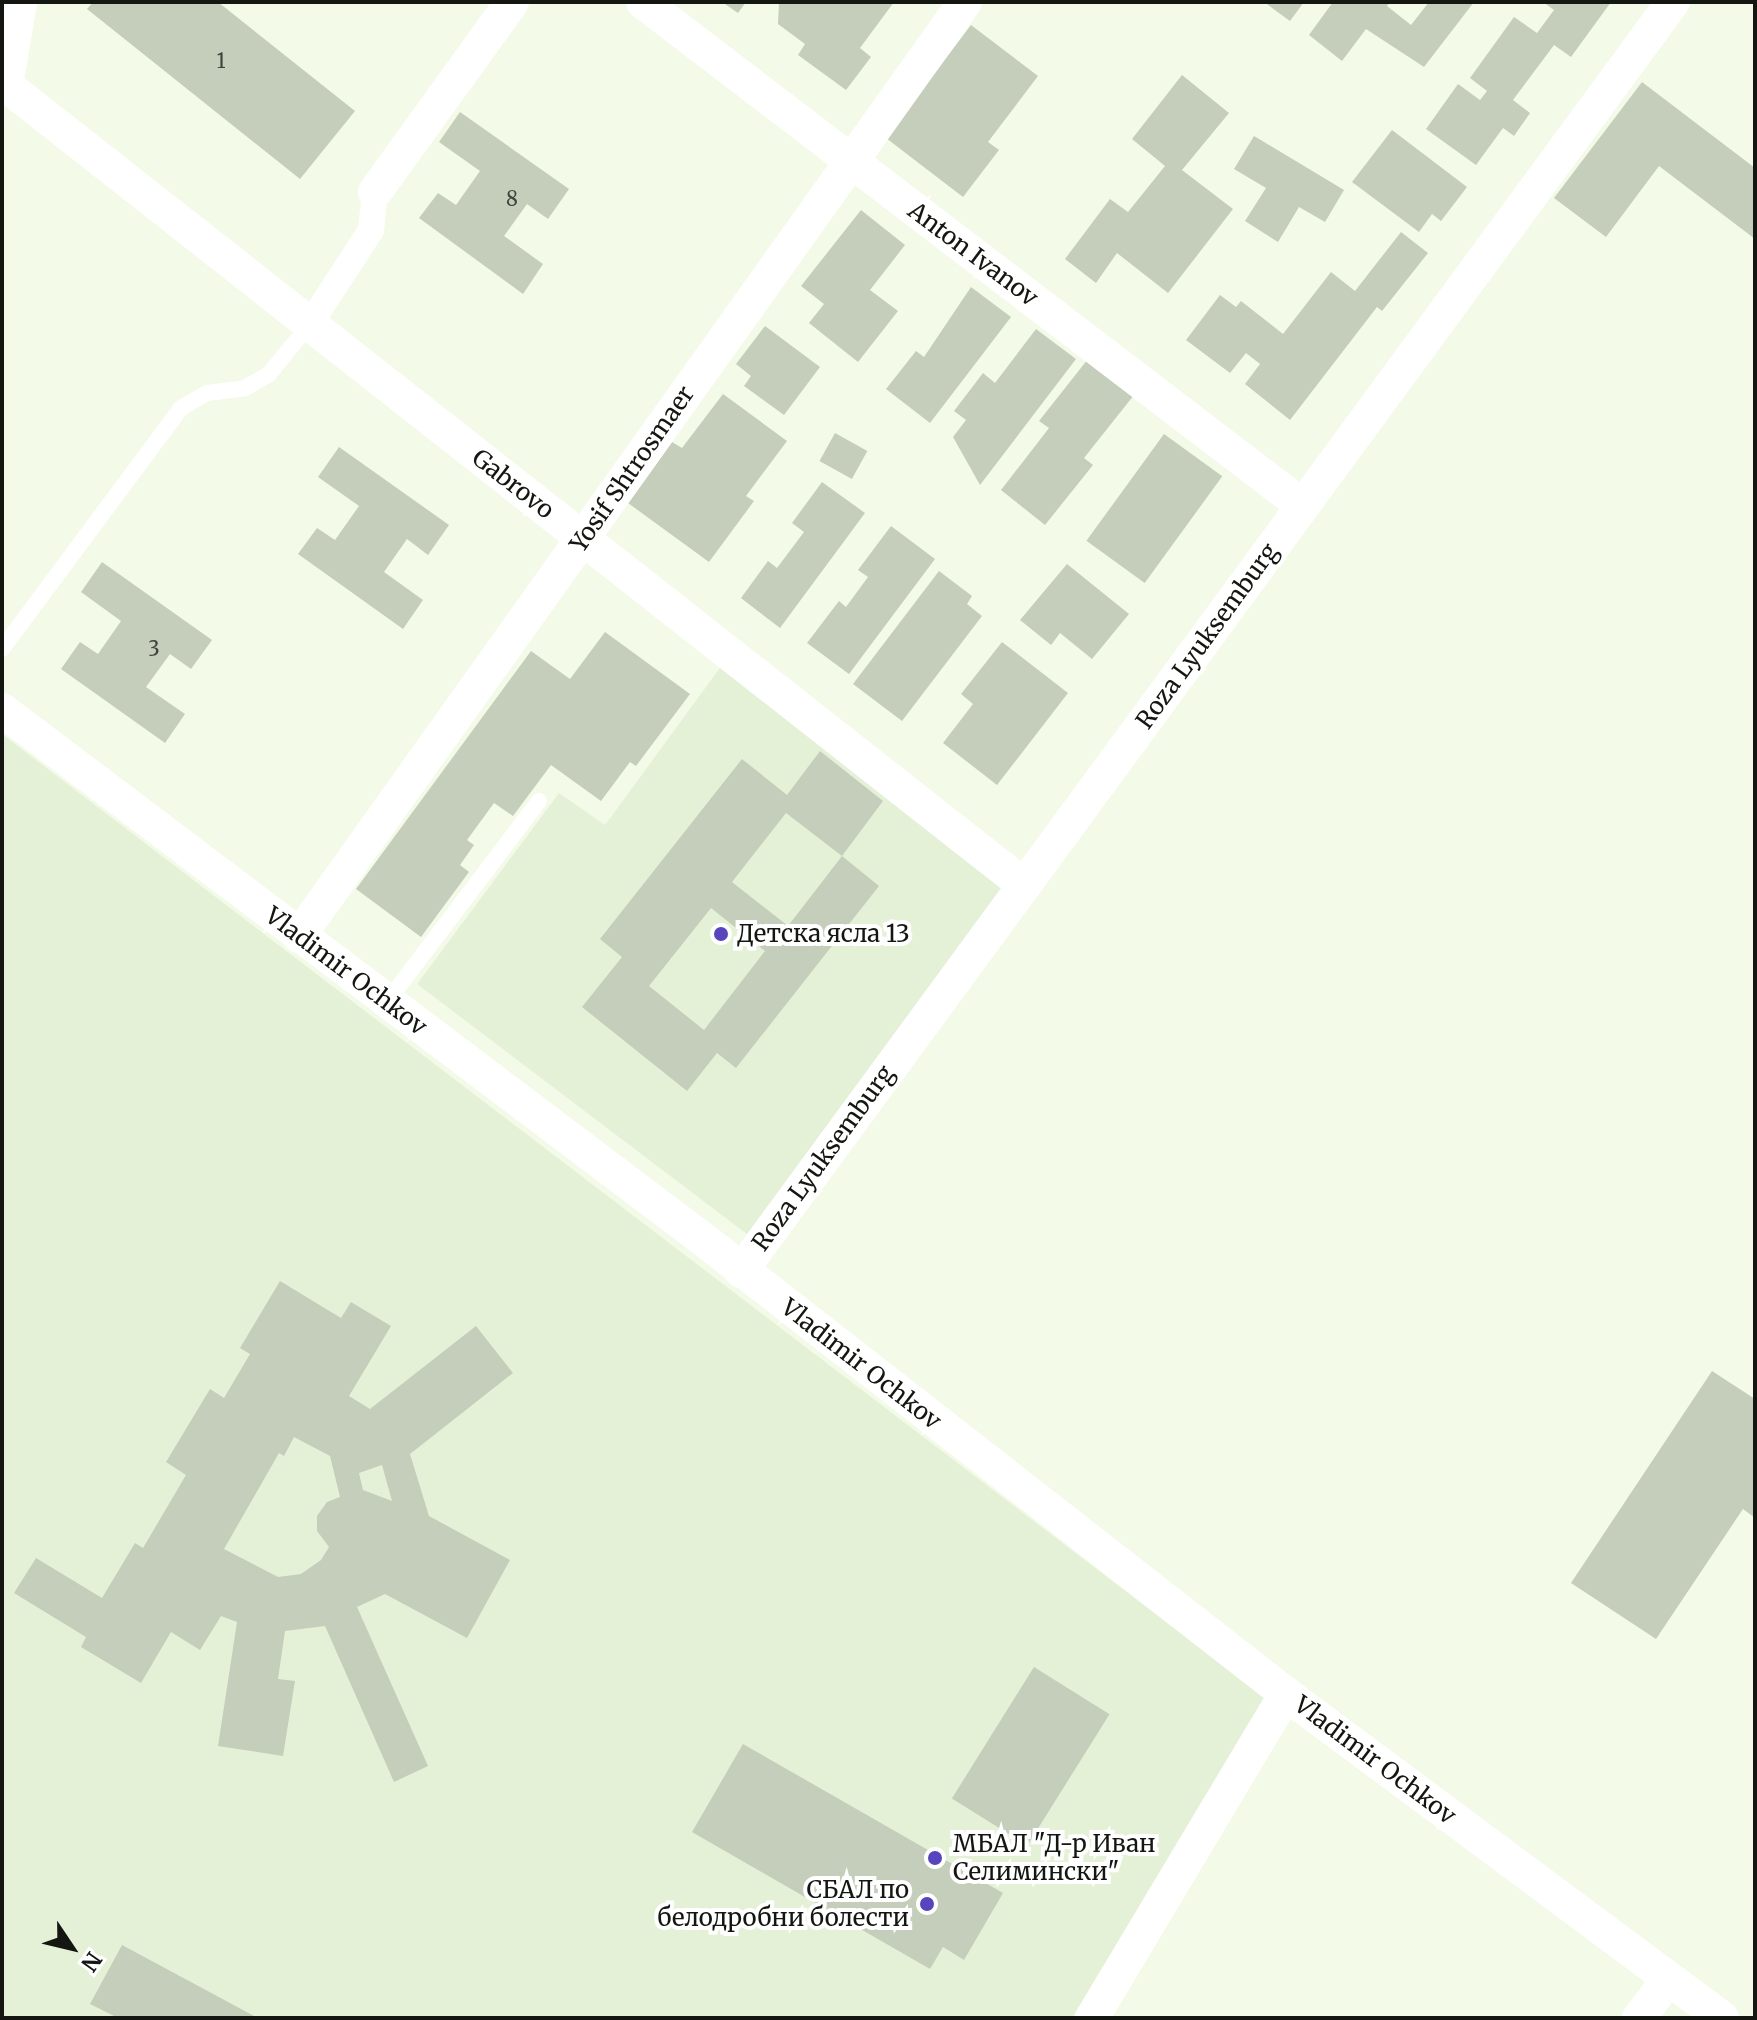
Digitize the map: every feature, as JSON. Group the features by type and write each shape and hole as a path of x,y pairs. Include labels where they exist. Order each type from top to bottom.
{"main road":[{"path":"2,81 15,2"}],"street":[{"path":"310,324 371,230 375,192 512,2"},
{"name":"Anton Ivanov","path":"643,2 1303,506"},
{"name":"Yosif Shtrosmaer","path":"299,936 965,2"},
{"name":"Roza Lyuksemburg","path":"741,1271 1303,506 1661,6"},
{"name":"Gabrovo","path":"2,81 1024,885"},
{"name":"Vladimir Ochkov","path":"2,710 741,1271 1286,1694 1722,2018"},
{"path":"1092,2018 1286,1694"},
{"path":"1639,2018 1668,1980"}],"lane":[{"path":"2,649 181,408 207,393 245,388 269,374 310,324"},
{"path":"387,1002 539,801"}],"shaded area":[{"name":"Детска ясла 13","path":"730,654 1024,885 760,1244 417,984 559,793 605,825"},
{"path":"2,734 1267,1699 1072,2018 2,2018"}],"building":[{"path":"93,2 218,2 355,111 300,179 87,9"},
{"path":"722,2 746,2 738,13"},
{"path":"779,2 894,2 860,48 871,57 846,90 798,55 805,44 778,24"},
{"path":"1264,2 1304,2 1290,21"},
{"path":"1333,2 1390,2 1387,6 1411,25 1429,2 1474,2 1424,67 1366,29 1342,61 1309,35"},
{"path":"1543,2 1611,2 1571,57 1554,45 1513,100 1530,113 1514,136 1503,128 1476,165 1426,129 1458,84 1480,100 1487,91 1470,78 1514,17 1537,33 1554,10"},
{"path":"971,25 1038,76 988,142 999,150 963,197 886,138"},
{"path":"1182,75 1229,113 1182,170 1233,209 1168,293 1117,253 1096,283 1065,259 1110,199 1128,212 1165,166 1132,139"},
{"path":"1642,82 1755,168 1755,239 1659,166 1606,237 1554,198"},
{"path":"460,112 569,189 548,219 527,204 504,236 543,264 523,294 419,218 438,193 456,205 480,171 439,142"},
{"path":"1392,130 1467,187 1441,221 1432,214 1419,232 1352,182"},
{"path":"1254,136 1344,190 1325,222 1299,207 1278,242 1245,221 1266,188 1234,169"},
{"path":"861,210 905,245 870,290 898,311 858,362 809,323 824,304 801,286"},
{"path":"1401,232 1428,253 1382,311 1377,307 1290,420 1245,384 1260,364 1246,353 1230,373 1186,340 1220,295 1236,307 1241,301 1283,334 1331,272 1355,291"},
{"path":"971,287 1011,317 930,423 886,389 916,351 924,357"},
{"path":"765,326 820,367 784,415 744,386 751,376 736,364"},
{"path":"1036,329 1076,359 980,485 953,437 966,420 954,411 983,373 995,383"},
{"path":"1088,359 1134,395 1084,458 1093,465 1045,525 1001,490 1049,428 1039,421"},
{"path":"723,394 787,441 746,496 754,501 709,562 628,503 672,442 682,448"},
{"path":"835,433 867,451 852,479 819,461"},
{"path":"1164,434 1222,476 1145,583 1086,541"},
{"path":"339,447 449,525 428,555 407,539 384,572 423,600 403,629 298,554 317,528 335,540 359,506 318,477"},
{"path":"822,482 865,513 780,628 741,598 768,561 777,568 804,532 792,523"},
{"path":"891,526 935,559 849,674 807,643 839,601 846,607 868,577 858,570"},
{"path":"102,562 212,640 191,669 170,654 146,687 185,714 165,743 61,669 80,642 98,654 121,621 81,592"},
{"path":"1067,564 1129,614 1092,659 1060,633 1051,645 1020,620"},
{"path":"939,571 972,596 967,604 982,616 902,721 853,684"},
{"path":"605,632 690,694 636,766 630,762 601,801 551,765 513,816 494,803 467,840 474,845 460,865 469,872 421,937 356,889 531,651 570,679"},
{"path":"1002,642 1068,693 997,785 943,743 973,704 961,694"},
{"path":"820,751 883,801 842,856 879,886 736,1068 717,1053 687,1091 582,1007 622,957 600,939 742,759 787,795","holes":["786,813 842,856 788,926 732,882","711,908 765,951 704,1030 649,986"]},
{"path":"280,1281 341,1318 351,1302 391,1326 349,1396 370,1409 476,1326 513,1373 410,1454 429,1516 510,1560 467,1638 385,1594 357,1607 428,1766 394,1782 325,1626 285,1631 278,1679 295,1681 283,1756 218,1746 237,1622 221,1616 200,1650 171,1632 141,1683 81,1647 86,1637 14,1593 36,1558 102,1598 135,1543 143,1548 186,1475 166,1462 210,1389 224,1398 250,1354 240,1348","holes":["294,1437 330,1456 340,1497 327,1502 317,1516 317,1531 329,1547 321,1560 301,1574 278,1577 224,1549 279,1453 284,1456","382,1465 392,1501 363,1490 359,1473"]},
{"path":"1712,1371 1755,1399 1755,1518 1743,1509 1656,1639 1571,1583"},
{"path":"1034,1667 1109,1714 1027,1846 952,1798"},
{"path":"743,1744 1003,1893 964,1960 943,1947 930,1969 692,1832"},
{"path":"122,1945 258,2018 118,2018 90,2004"}],"place":[{"name":"Детска ясла 13","path":"721,934"},
{"name":"МБАЛ \"Д-р Иван Селимински\"","path":"935,1858"},
{"name":"СБАЛ по белодробни болести","path":"927,1904"}]}
